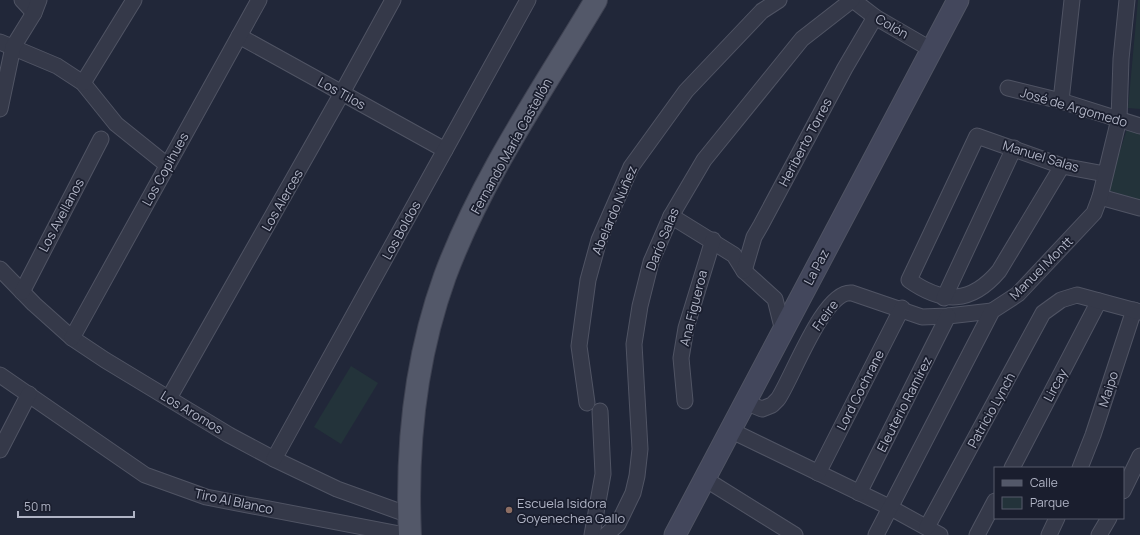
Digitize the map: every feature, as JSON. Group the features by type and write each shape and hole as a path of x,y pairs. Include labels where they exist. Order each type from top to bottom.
{"main road":[{"name":"Fernando María Castellón","path":"408,528 409,451 417,387 430,326 446,275 473,212 494,170 596,0"}],"street":[{"path":"0,108 6,45 37,7 22,0"},
{"path":"82,83 134,0"},
{"name":"Los Copihues","path":"72,338 259,0"},
{"name":"Los Alerces","path":"169,398 393,0"},
{"name":"Los Boldos","path":"274,459 528,0"},
{"name":"Abelardo Núñez","path":"592,535 603,474 594,407 579,346 588,280 599,240 631,166 686,91 762,11 780,0"},
{"name":"Colón","path":"853,0 875,17 932,50"},
{"name":"Darío Salas","path":"606,535 618,524 633,493 637,476 640,449 634,344 640,306 651,262 671,216 704,160 802,39 853,0"},
{"name":"La Paz","path":"675,535 958,0"},
{"path":"1061,102 1072,0"},
{"name":"Manuel Montt","path":"876,535 992,311 1018,294 1094,213 1100,197 1119,119 1121,59 1127,0"},
{"name":"Heriberto Torres","path":"744,271 754,237 845,68 875,17"},
{"name":"Los Tilos","path":"239,36 445,150"},
{"path":"6,45 57,66 82,83 116,124 167,165"},
{"name":"José de Argomedo","path":"1008,88 1061,102 1140,126"},
{"name":"Manuel Salas","path":"944,298 918,286 909,280 977,136 1062,166 1105,174"},
{"name":"Los Avellanos","path":"22,292 101,139"},
{"path":"944,298 1014,148"},
{"name":"Manuel Montt","path":"944,298 970,294 991,281 1000,271 1062,166"},
{"path":"1100,197 1140,208"},
{"path":"671,216 713,240 734,255 744,271 775,299 783,331"},
{"name":"Ana Figueroa","path":"685,401 681,358 686,328 713,240"},
{"name":"Los Aromos","path":"0,270 72,338 105,360 229,435 336,489 408,528"},
{"name":"Freire","path":"745,402 762,409 772,406 778,399 811,335 839,296 844,293 852,293 902,308 922,316 948,316 992,311"},
{"name":"Patricio Lynch","path":"927,527 1043,313 1061,300 1077,295 1099,301"},
{"path":"1099,301 1137,311"},
{"name":"Lircay","path":"1013,467 1099,301"},
{"name":"Lord Cochrane","path":"818,473 902,308"},
{"name":"Maipo","path":"1080,467 1137,311"},
{"name":"Eleuterio Ramírez","path":"859,493 948,316"},
{"name":"Tiro Al Blanco","path":"0,375 145,475 206,497 408,528"},
{"path":"0,450 29,394"},
{"path":"730,430 891,508 940,535"},
{"path":"1124,489 1140,456"},
{"path":"705,479 795,535"},
{"path":"977,535 994,502"},
{"path":"1049,535 1057,519"},
{"path":"1100,535 1108,519"}],"green space":[{"path":"1138,0 1140,0 1140,109 1128,108"},
{"path":"1128,126 1140,130 1140,200 1107,190"},
{"path":"351,366 378,383 341,444 314,427"}],"place":[{"name":"Escuela Isidora Goyenechea Gallo","path":"509,510"}]}
